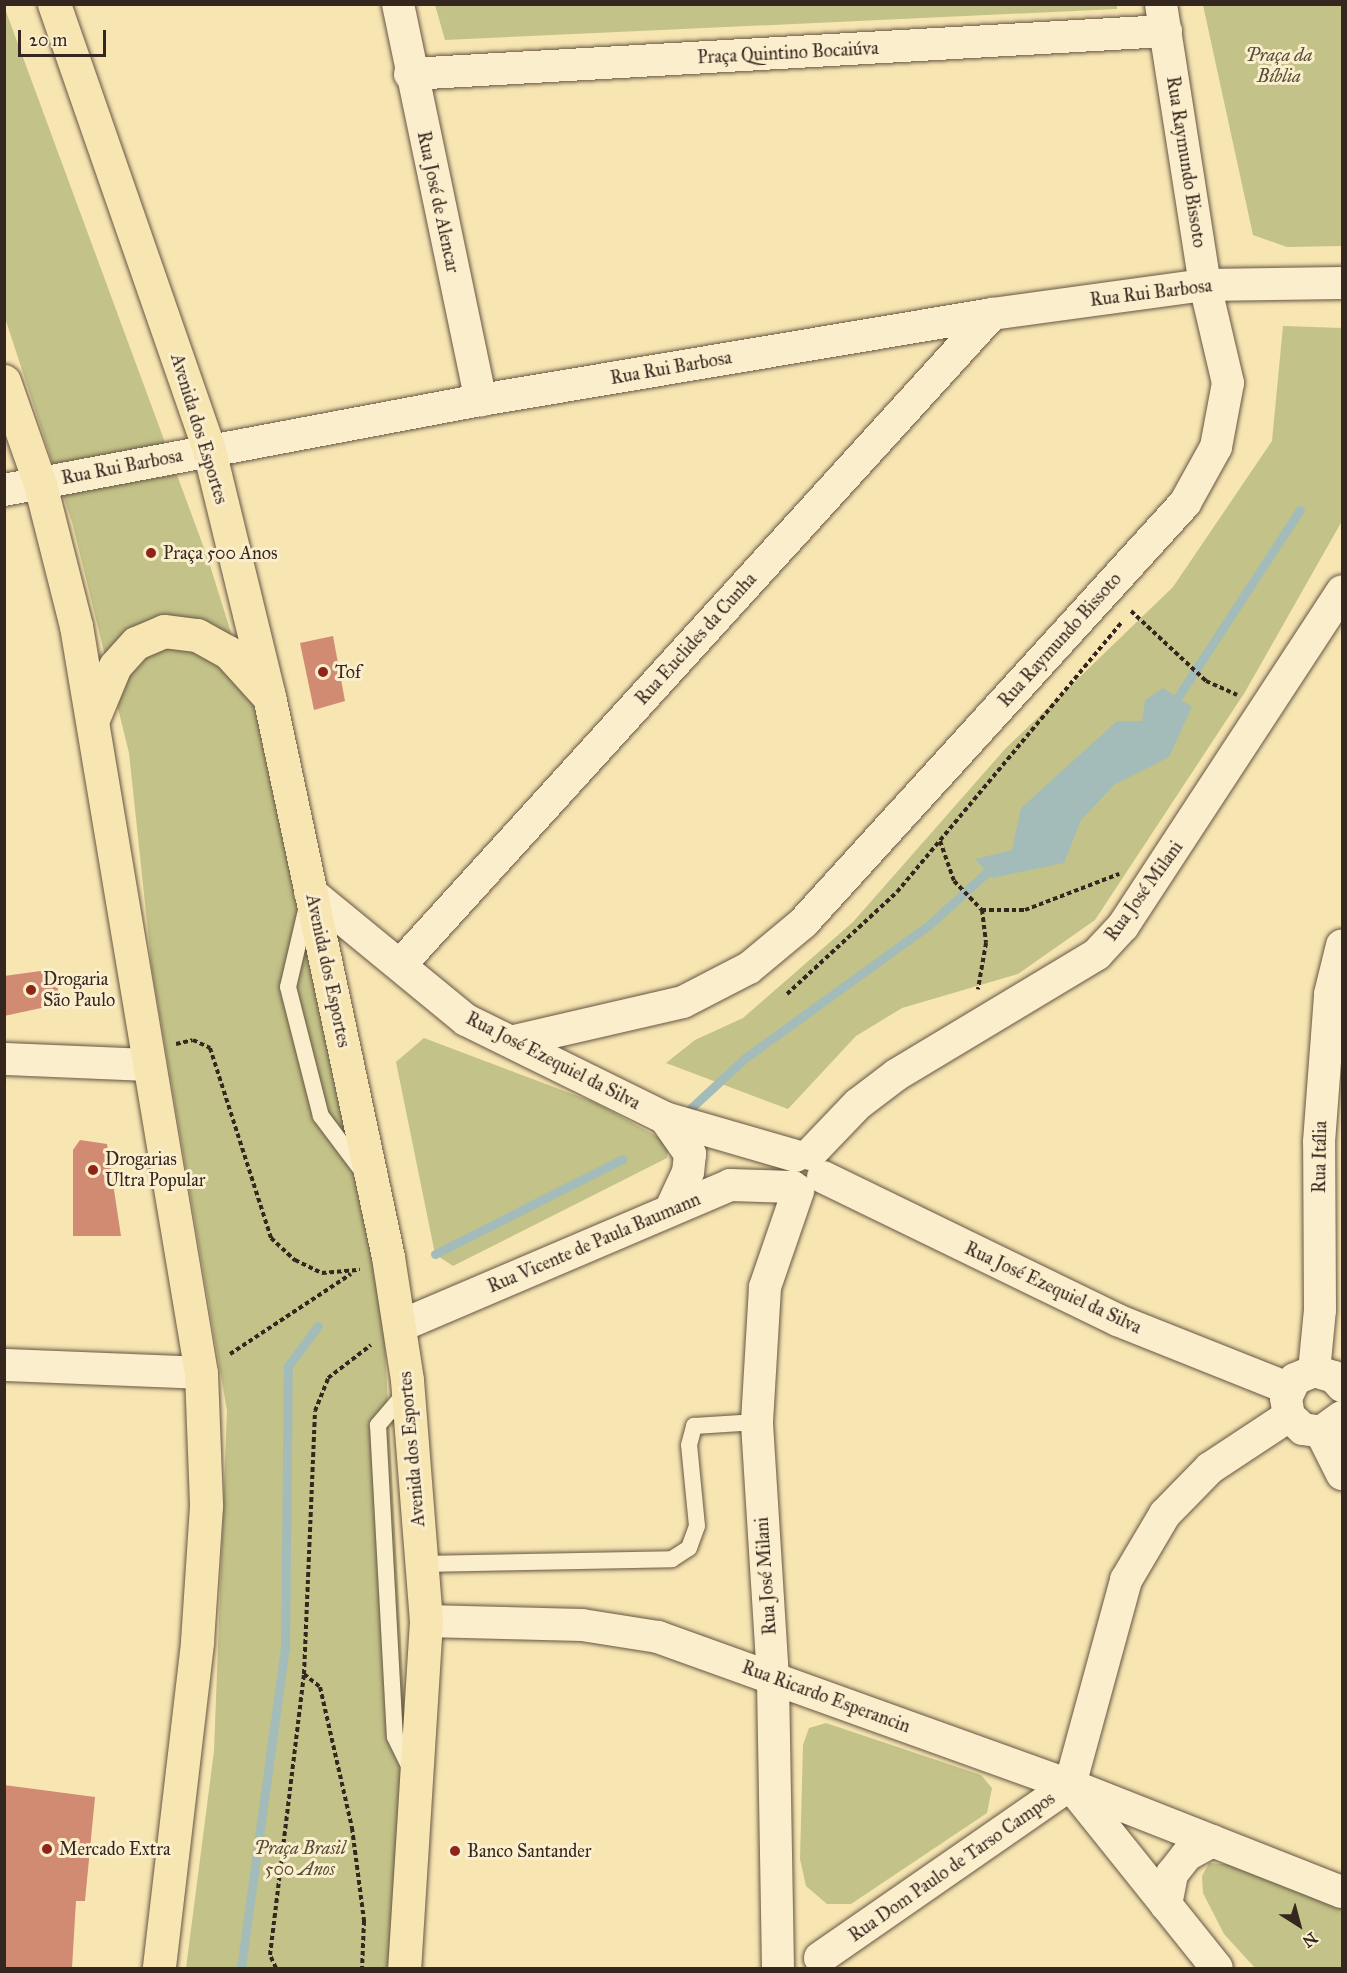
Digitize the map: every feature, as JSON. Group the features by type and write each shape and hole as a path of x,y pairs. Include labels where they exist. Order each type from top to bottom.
{"main road":[{"name":"Avenida dos Esportes","path":"54,4 209,450 269,696 376,1190 388,1257 400,1326 407,1391 426,1621 404,1968"},
{"path":"4,381 40,484 93,719 201,1373 206,1506 197,1644 159,1968"},
{"path":"93,719 115,666 136,643 164,632 197,635 228,652 269,696"}],"street":[{"name":"Rua José de Alencar","path":"398,4 410,74 481,400"},
{"name":"Praça Quintino Bocaiúva","path":"410,74 1164,18"},
{"name":"Rua Raymundo Bissoto","path":"514,1041 683,1002 749,968 803,923 1185,503 1216,447 1228,383 1205,285 1164,18"},
{"name":"Rua Rui Barbosa","path":"4,490 481,400 992,314 1205,285 1342,283"},
{"name":"Rua Euclides da Cunha","path":"401,964 992,314"},
{"name":"Rua José Milani","path":"778,1955 773,1678 757,1422 765,1287 804,1173 858,1104 896,1075 1097,954 1123,926 1342,591"},
{"name":"Rua José Ezequiel da Silva","path":"310,892 401,964 466,1020 514,1041 665,1118 804,1173 1288,1402 1303,1429 1332,1424"},
{"name":"Rua Itália","path":"1314,1371 1320,1310 1319,1142 1330,994 1342,945"},
{"path":"4,1059 149,1055"},
{"path":"665,1118 690,1154 688,1172 672,1208"},
{"name":"Rua Vicente de Paula Baumann","path":"400,1326 730,1185 804,1173"},
{"path":"4,1365 201,1373"},
{"path":"1314,1371 1334,1377 1342,1386"},
{"name":"Rua Dom Paulo de Tarso Campos","path":"824,1963 1070,1785 1126,1580 1142,1551 1165,1514 1210,1468 1288,1402 1314,1371"},
{"path":"1332,1424 1342,1474"},
{"name":"Rua Ricardo Esperancin","path":"426,1621 582,1625 658,1637 1070,1785 1342,1892"},
{"path":"1070,1785 1217,1968"},
{"path":"1166,1905 1172,1874 1187,1855 1212,1841"},
{"path":"778,1955 824,1963"}],"lane":[{"path":"407,1391 378,1425 378,1443 395,1737 417,1781"},
{"path":"421,1564 672,1559 688,1548 697,1526 689,1445 694,1426 757,1422"}],"path":[{"path":"787,994 897,892 1138,602"},
{"path":"1131,611 1164,645 1206,681"},
{"path":"940,841 945,862 982,910 984,973 976,993"},
{"path":"982,910 1025,910 1129,870"},
{"path":"149,1055 193,1040 210,1048 272,1238 295,1260 322,1273 352,1274"},
{"path":"201,1373 352,1274 388,1257"},
{"path":"276,1968 270,1955 304,1674 315,1411 328,1377 400,1326"},
{"path":"304,1674 320,1688 352,1828 364,1921 362,1968"}],"green space":[{"path":"1117,4 1117,9 445,40 435,5"},
{"name":"Praça da Bíblia","path":"1203,5 1342,5 1342,246 1287,247 1253,235"},
{"name":"Praça Brasil 500 Anos","path":"4,6 208,559 262,732 338,1035 384,1330 409,1791 387,1968 186,1968 214,1751 227,1411 152,969 129,753 72,522 5,318"},
{"path":"1283,326 1342,328 1342,521 1245,692 1095,920 1018,974 902,1008 856,1036 788,1109 666,1063 695,1040 743,1018 853,922 1005,749 1173,587 1272,441"},
{"path":"424,1038 596,1103 669,1143 667,1158 453,1266 435,1254 396,1062"},
{"path":"826,1723 981,1775 992,1788 987,1813 851,1904 827,1904 806,1886 800,1859 803,1745 809,1728"},
{"path":"1209,1863 1238,1865 1342,1904 1342,1968 1255,1968 1224,1934 1203,1893 1202,1876"}],"water":[{"path":"1163,688 1192,707 1169,757 1114,785 1081,820 1064,863 992,878 975,859 1012,850 1021,808 1117,721 1142,721 1145,700"}],"building":[{"name":"Tof","path":"333,636 345,701 314,710 300,643"},
{"name":"Drogaria São Paulo","path":"55,969 60,1004 4,1016 4,976"},
{"name":"Drogarias Ultra Popular","path":"80,1140 107,1144 121,1236 73,1236 73,1150"},
{"name":"Mercado Extra","path":"4,1785 95,1797 85,1901 76,1901 72,1968 4,1968"}],"waterway":[{"path":"1172,706 1300,510"},
{"path":"691,1108 745,1058 930,924 996,864"},
{"path":"435,1254 622,1159"},
{"path":"241,1968 285,1648 288,1366 318,1326"}],"place":[{"name":"Praça 500 Anos","path":"151,553"},
{"name":"Tof","path":"323,672"},
{"name":"Drogaria São Paulo","path":"31,990"},
{"name":"Drogarias Ultra Popular","path":"93,1170"},
{"name":"Mercado Extra","path":"47,1849"},
{"name":"Banco Santander","path":"455,1851"}]}
